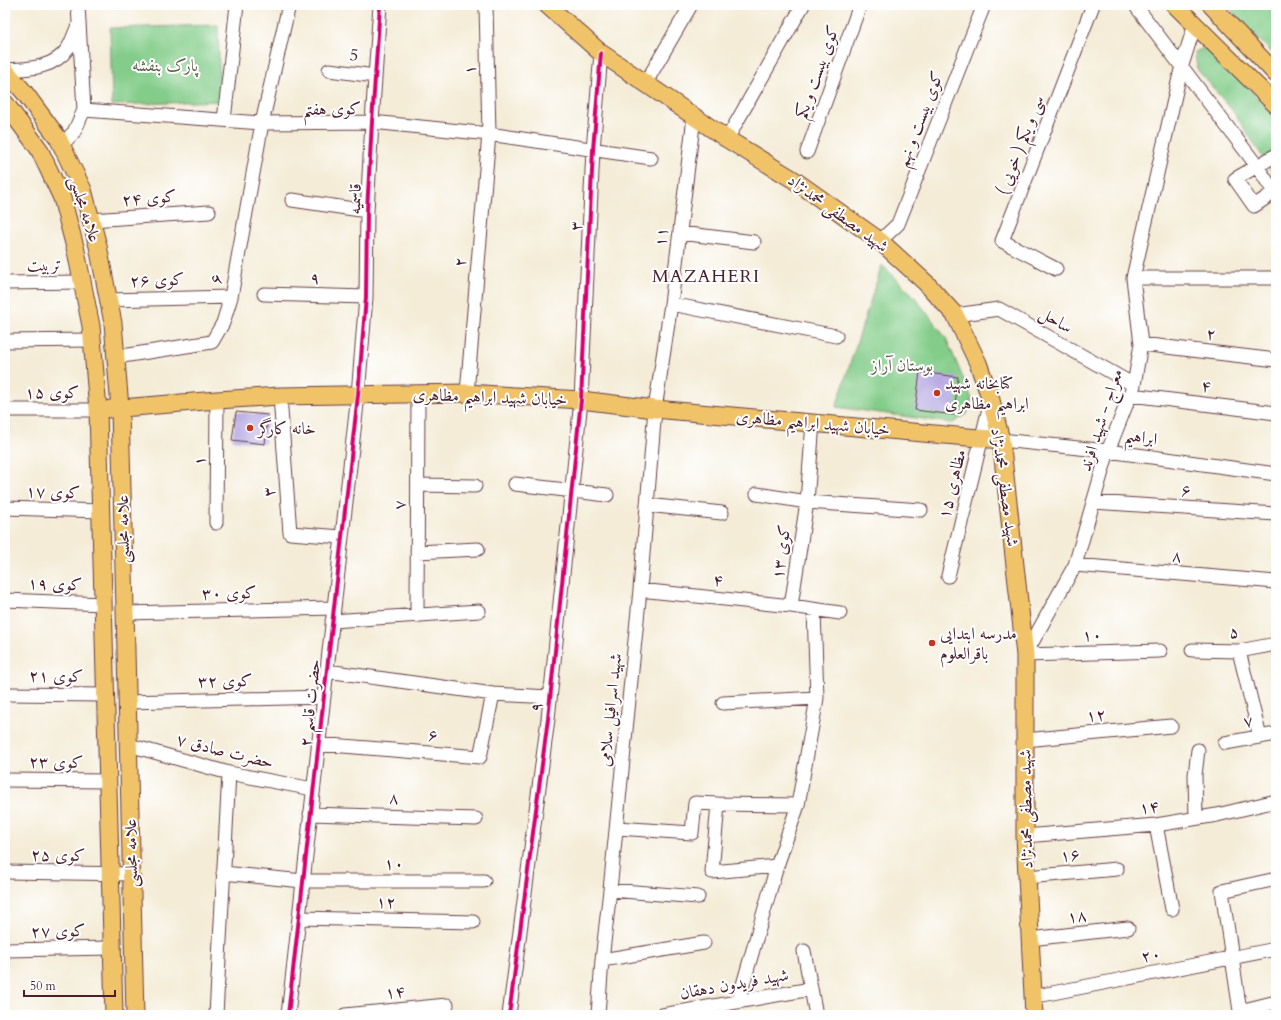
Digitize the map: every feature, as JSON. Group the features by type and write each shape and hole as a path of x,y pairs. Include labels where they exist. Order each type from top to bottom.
{"main road":[{"name":"شهید مصطفی محمدنژاد","path":"547,5 601,53 727,139 794,180 880,241 926,283 955,315 978,363 991,400 1001,440 1025,655 1025,836 1032,1010"},
{"path":"1175,5 1276,105"},
{"path":"1210,5 1276,74"},
{"name":"علامه مجلسی","path":"5,70 24,92 58,138 83,190 98,246 113,322 120,408 135,1015"},
{"name":"علامه مجلسی","path":"5,103 39,149 62,198 76,251 91,326 98,410 114,1015"},
{"path":"42,157 61,146"},
{"name":"خیابان شهید ابراهیم مظاهری","path":"98,410 280,396 467,393 581,400 1001,440"}],"street":[{"path":"61,146 74,132 84,110 78,5"},
{"path":"224,120 237,5"},
{"name":"۶","path":"116,357 212,342 223,323 231,297 262,123 289,5"},
{"name":"قاسمیه","path":"358,395 366,298 367,211 380,5"},
{"name":"۱","path":"486,5 489,134"},
{"path":"645,84 691,5"},
{"path":"727,139 803,5"},
{"name":"کوی بیست و یکم","path":"807,152 860,5"},
{"name":"کوی بیست و نهم","path":"880,241 898,224 984,5"},
{"name":"سی و یکم ( خویی )","path":"1056,269 1002,241 1093,5"},
{"path":"1135,5 1182,65 1257,166 1276,193 1254,206 1235,179 1257,166 1276,155"},
{"path":"5,70 29,69 53,63 68,49 79,24"},
{"name":"معراج - شهید افرند","path":"1025,655 1075,565 1108,451 1132,390 1141,344 1133,278 1182,65 1195,24"},
{"name":"۳","path":"581,400 593,150 601,53"},
{"name":"5","path":"329,70 375,76"},
{"name":"کوی هفتم","path":"84,110 262,123 372,122 489,134 651,158"},
{"name":"۱۱","path":"655,408 671,304 694,117"},
{"name":"۲","path":"467,393 489,134"},
{"path":"292,200 367,211"},
{"name":"کوی ۲۴","path":"91,220 209,212"},
{"path":"680,233 754,242"},
{"path":"1133,278 1276,278"},
{"name":"تربیت","path":"5,283 83,282"},
{"name":"۹","path":"264,294 366,298"},
{"name":"کوی ۲۶","path":"108,300 231,297"},
{"path":"671,304 836,336"},
{"name":"ساحل","path":"955,315 999,309 1132,390"},
{"path":"5,341 92,340"},
{"name":"۲","path":"1141,344 1276,360"},
{"name":"۴","path":"1132,390 1276,413"},
{"name":"۷","path":"417,616 418,394"},
{"name":"۲ حضرت قاسم","path":"288,1015 358,395"},
{"name":"۳","path":"280,396 290,533 342,537"},
{"name":"۱","path":"216,523 217,400"},
{"name":"۹","path":"509,1015 550,697 581,400"},
{"name":"۱۵ مظاهری","path":"948,576 991,400"},
{"name":"شهید اسرافیل سلامی","path":"598,1015 602,960 617,828 640,590 655,408"},
{"name":"کوی ۱۵","path":"5,410 98,410"},
{"name":"کوی ۱۳","path":"791,606 807,502 812,422"},
{"name":"ابراهیم","path":"1001,440 1108,451 1276,474"},
{"path":"515,484 607,495"},
{"path":"418,485 475,486"},
{"path":"757,494 807,502 921,510"},
{"name":"۶","path":"1093,502 1276,514"},
{"path":"647,505 722,513"},
{"name":"کوی ۱۷","path":"5,508 101,511"},
{"path":"417,552 478,549"},
{"name":"۸","path":"1075,565 1276,582"},
{"name":"۴","path":"640,590 791,606 840,613"},
{"name":"کوی ۱۹","path":"5,600 103,604"},
{"path":"738,1002 777,866 798,805 817,698 814,610"},
{"name":"کوی ۳۰","path":"125,613 417,616 479,611"},
{"name":"۵","path":"1192,650 1239,651 1276,644"},
{"name":"۱۰","path":"1025,655 1160,651"},
{"path":"1239,651 1260,738"},
{"path":"327,670 493,694 550,697"},
{"name":"کوی ۲۱","path":"5,694 106,695"},
{"name":"۶","path":"318,744 480,757 493,694"},
{"name":"کوی ۳۲","path":"127,702 324,697"},
{"path":"723,703 817,698"},
{"name":"۱۲","path":"1025,740 1171,726"},
{"name":"۷","path":"1225,743 1276,734"},
{"name":"۷ حضرت صادق","path":"129,745 229,773 313,789"},
{"path":"1196,818 1195,775 1198,750"},
{"path":"216,1015 229,773"},
{"name":"کوی ۲۳","path":"5,780 108,781"},
{"name":"۱۴","path":"1025,836 1156,825 1216,815 1276,801"},
{"path":"617,828 692,833 695,803 798,805"},
{"path":"718,804 712,872 777,866"},
{"name":"۸","path":"310,814 476,819"},
{"path":"1156,825 1172,909"},
{"name":"۱۶","path":"1027,877 1117,869"},
{"name":"کوی ۲۵","path":"5,872 132,874"},
{"name":"۱۰","path":"223,873 303,881 484,881"},
{"path":"1276,879 1222,890 1240,1011 1276,1002"},
{"path":"610,890 698,897"},
{"name":"۱۲","path":"298,918 473,922"},
{"name":"۱۸","path":"1030,939 1128,928"},
{"path":"602,960 704,943"},
{"name":"کوی ۲۷","path":"5,950 112,948"},
{"name":"۲۰","path":"1032,1010 1232,957 1276,949"},
{"path":"804,951 816,1015"},
{"name":"شهید فریدون دهقان","path":"662,1015 720,1010 738,1002 811,989"},
{"name":"۱۴","path":"345,1015 447,1006"}],"green space":[{"path":"1226,5 1276,5 1276,57"},
{"name":"پارک بنفشه","path":"218,25 220,101 112,105 110,28"},
{"path":"1210,45 1276,118 1276,177 1232,110 1197,69 1195,52"},
{"name":"بوستان آراز","path":"882,265 914,296 946,338 972,399 967,414 953,423 836,407"}],"building":[{"name":"کتابخانه شهید ابراهیم مظاهری","path":"920,372 958,377 954,415 915,410"},
{"name":"خانه کارگر","path":"236,412 268,415 265,444 232,440"}],"cycle path":[{"path":"288,1015 358,395 366,297 367,211 380,5"},
{"path":"509,1015 548,719 581,400 593,150 601,53"}],"place":[{"name":"کتابخانه شهید ابراهیم مظاهری","path":"937,393"},
{"name":"خانه کارگر","path":"250,428"},
{"name":"مدرسه ابتدایی باقرالعلوم","path":"932,643"}],"district":[{"name":"MAZAHERI","path":"706,276"}]}
